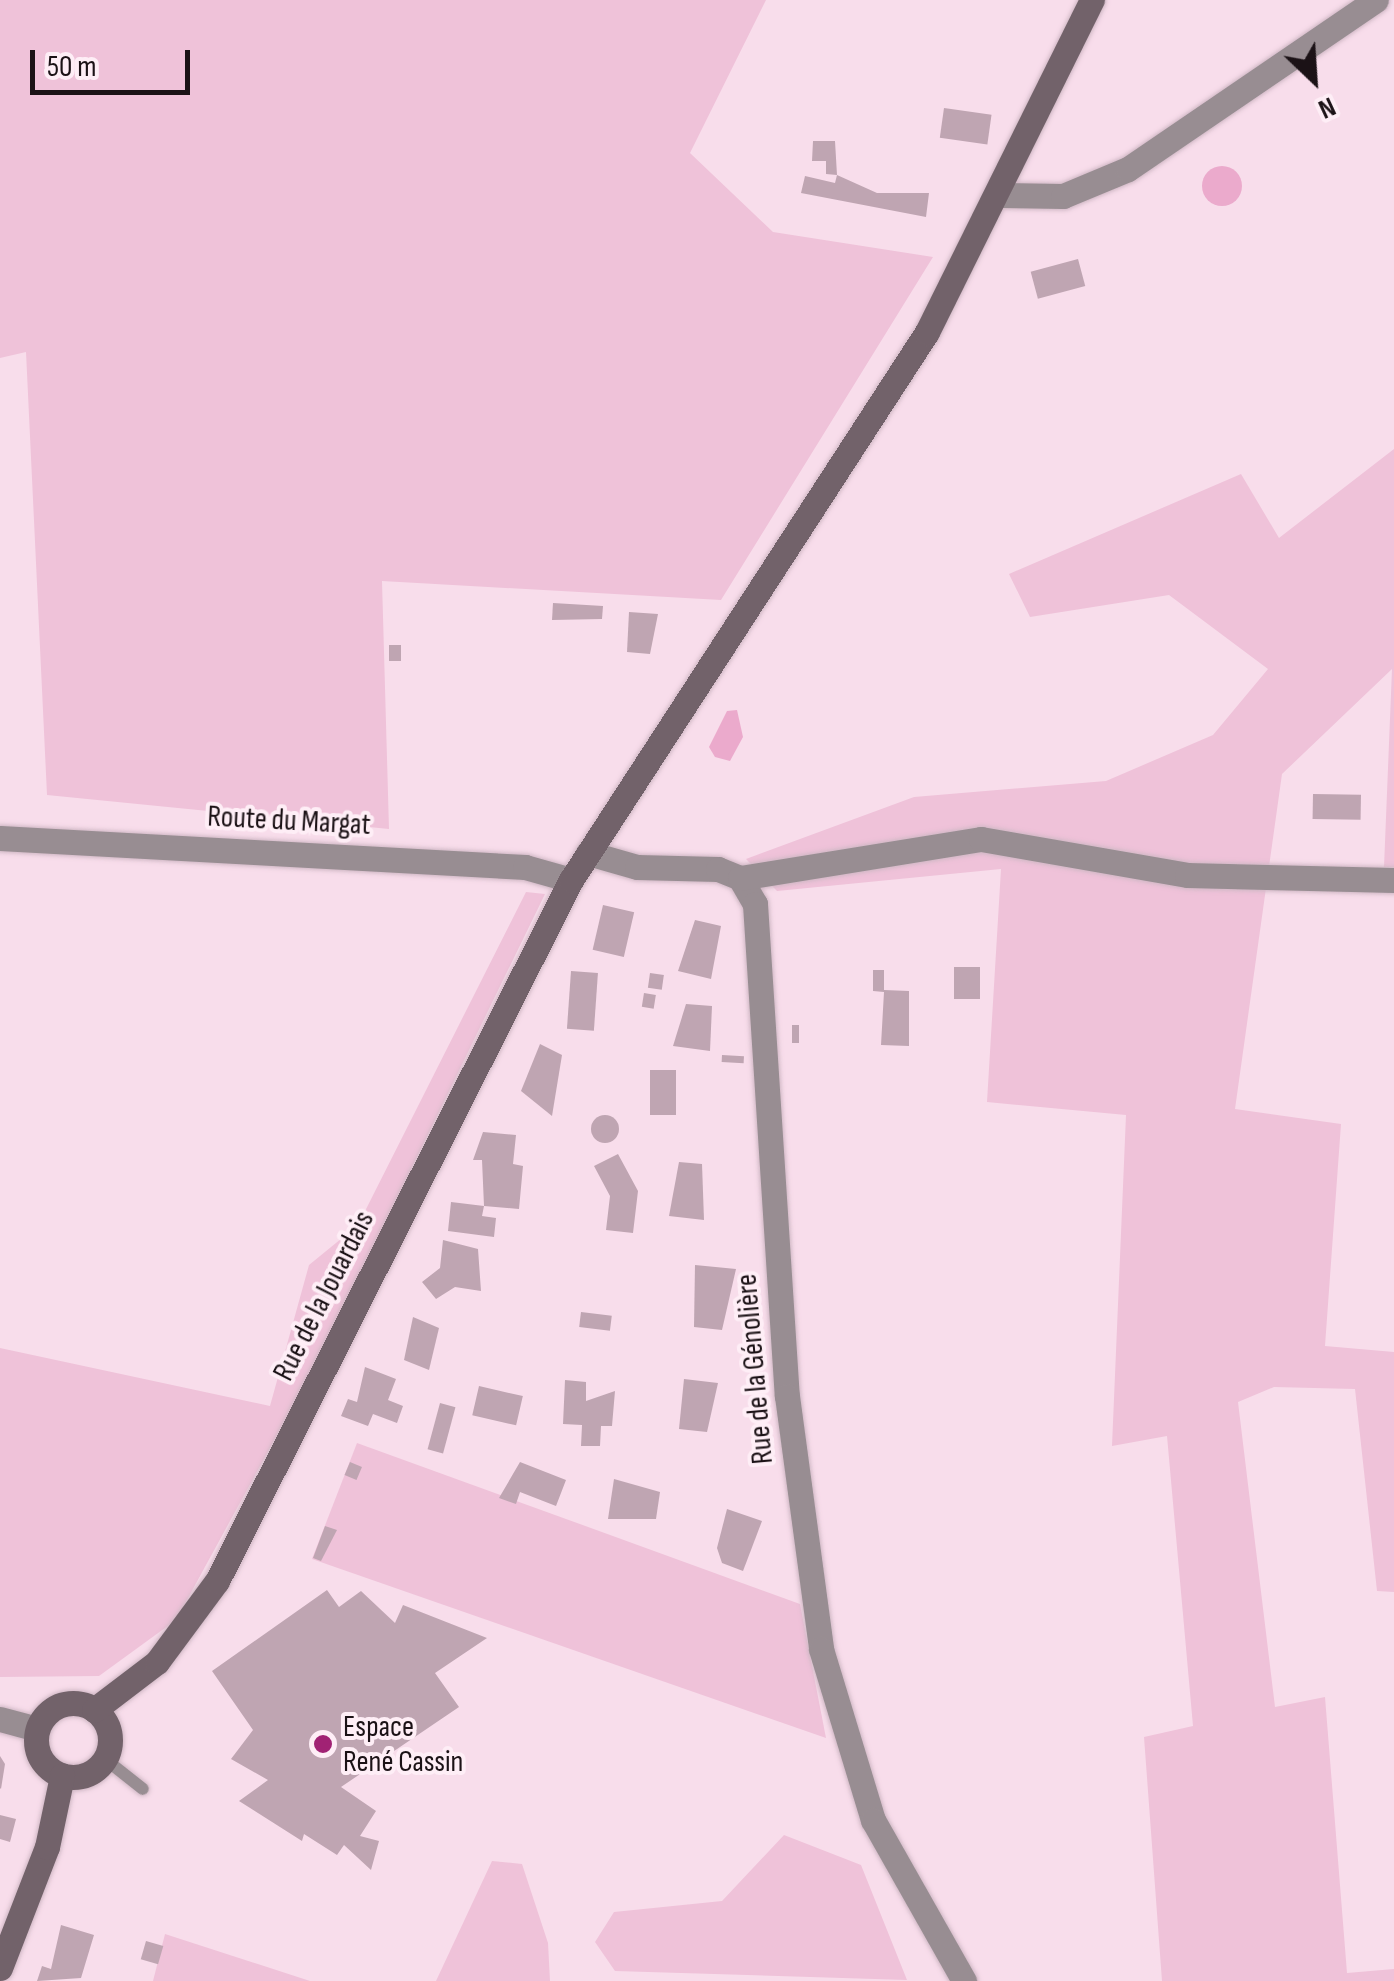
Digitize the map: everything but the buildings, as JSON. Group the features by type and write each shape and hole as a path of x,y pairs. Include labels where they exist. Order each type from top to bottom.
{"main road":[{"name":"Rue de la Jouardais","path":"94,1710 157,1662 217,1581 571,880 857,448 1002,195 1092,0"},
{"path":"57,1706 94,1710 108,1727 105,1759 86,1775 62,1776 43,1763 37,1730 57,1706"},
{"path":"0,1968 47,1847 62,1776"}],"street":[{"path":"1002,195 1063,196 1128,169 1376,0"},
{"name":"Route du Margat","path":"0,838 526,867 571,880"},
{"path":"588,853 740,878 981,839 1188,875 1394,880"},
{"name":"Rue de la Génolière","path":"740,878 755,904 787,1396 822,1649 873,1820 964,1981"},
{"path":"0,1719 37,1730"}],"lane":[{"path":"105,1759 143,1789"}],"shaded area":[{"path":"0,0 766,0 690,153 773,232 933,257 721,600 382,581 389,829 47,795 26,352 0,358"},
{"path":"1222,166 1236,172 1242,186 1236,200 1222,206 1208,200 1202,186 1208,172"},
{"path":"1394,449 1394,867 1384,867 1392,669 1282,774 1235,1109 1341,1124 1325,1346 1394,1352 1394,1592 1377,1591 1355,1389 1274,1387 1238,1402 1275,1707 1325,1697 1347,1973 1394,1969 1394,1981 1162,1981 1144,1737 1193,1726 1167,1436 1112,1446 1126,1115 987,1102 1001,869 777,891 746,859 914,797 1106,781 1213,735 1268,669 1169,595 1030,617 1009,574 1241,474 1279,538"},
{"path":"737,710 743,737 730,761 715,757 709,747 727,711"},
{"path":"526,892 545,894 319,1358 176,1620 99,1676 0,1677 0,1348 270,1406 309,1265 358,1225"},
{"path":"357,1443 800,1604 826,1738 312,1559"},
{"path":"784,1835 861,1865 907,1980 615,1971 595,1942 614,1912 722,1901"},
{"path":"492,1861 522,1864 548,1943 550,1981 436,1981"},
{"path":"165,1934 310,1981 153,1981"}],"place":[{"name":"Espace René Cassin","path":"323,1744"}]}
